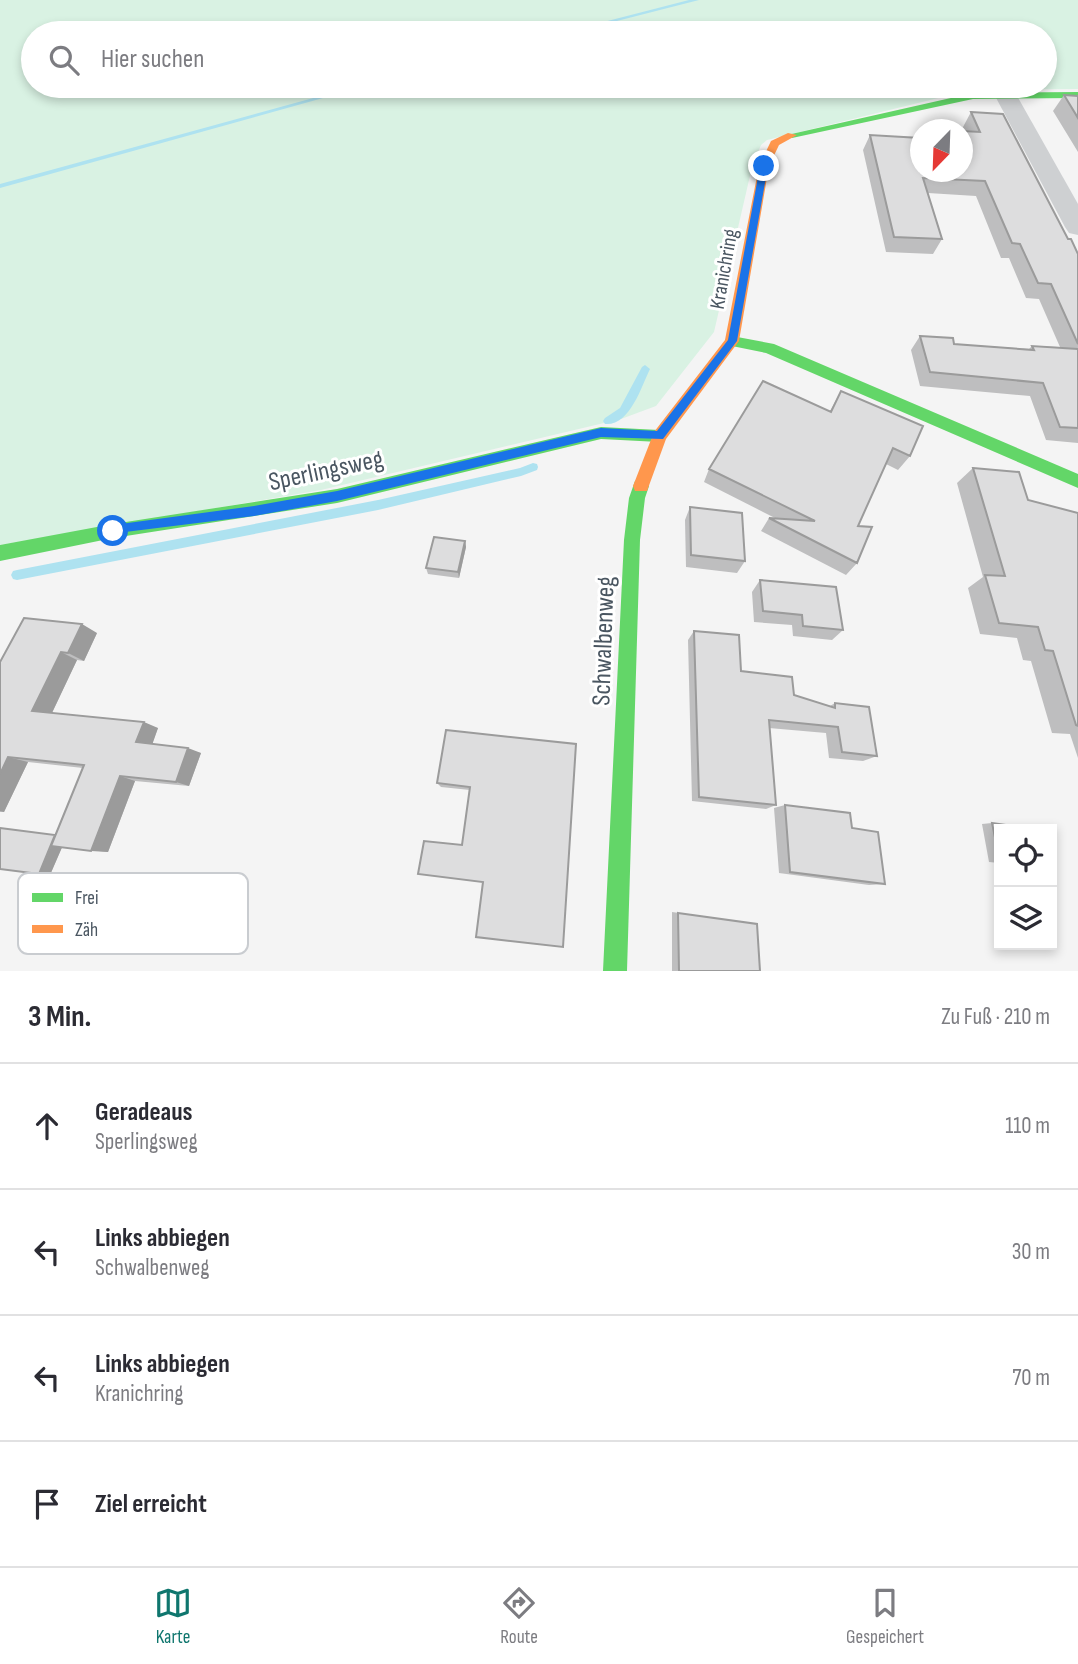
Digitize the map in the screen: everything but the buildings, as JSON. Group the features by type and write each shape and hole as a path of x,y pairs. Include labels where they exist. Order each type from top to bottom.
{"street":[{"name":"Kranichring","path":"1057,95 1078,96"},
{"name":"Kranichring","path":"964,98 795,134 775,144 764,166 733,341 769,348 1078,481"},
{"path":"1007,98 1078,227"},
{"name":"Schwalbenweg","path":"615,971 632,540 637,498 659,436 733,341"},
{"name":"Sperlingsweg","path":"0,552 113,531 337,496 601,433 659,436"}],"green space":[{"path":"0,0 1078,0 1078,89 1057,89 1057,21 21,21 21,98 938,98 767,140 761,145 752,167 714,332 656,406 621,419 321,490 0,545"}],"waterway":[{"path":"612,21 696,0"},
{"path":"0,186 319,98"},
{"path":"608,421 624,411 645,369"},
{"path":"17,575 378,505 533,467"}],"traffic: fast":[{"path":"1057,95 1078,95"},
{"path":"792,135 964,98"},
{"path":"732,341 769,348 1078,481"},
{"path":"0,553 113,531 337,496 601,433 659,436"},
{"path":"615,971 632,540 641,486"}],"traffic: slow":[{"path":"641,486 659,436 732,341 764,166 775,143 792,135"}],"route":[{"path":"113,531 337,496 601,433 659,436 733,341 764,166"}]}
